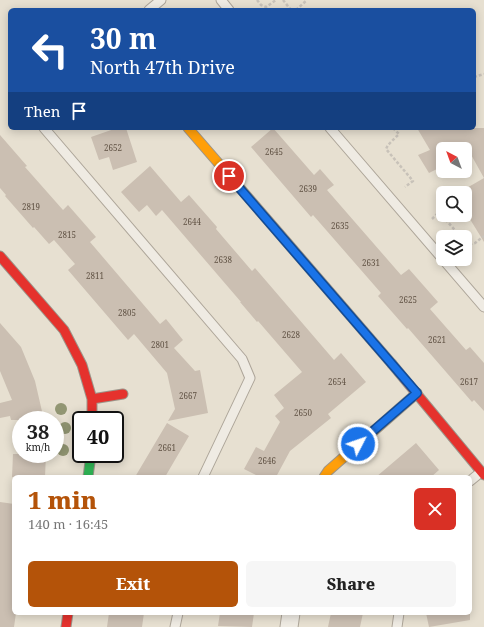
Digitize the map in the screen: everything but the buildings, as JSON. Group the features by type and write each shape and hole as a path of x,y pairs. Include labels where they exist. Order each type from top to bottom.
{"street":[{"path":"190,130 417,393 482,473"},
{"path":"0,256 64,330 82,365 92,399 92,411"},
{"path":"325,475 328,471 417,393"},
{"path":"92,399 123,394"},
{"path":"88,475 90,463"},
{"path":"66,627 68,615"},
{"path":"289,627 291,615"}],"lane":[{"path":"151,8 161,0"},
{"path":"221,0 227,8"},
{"path":"46,130 242,359 250,378 204,475"},
{"path":"332,130 484,307"},
{"path":"472,480 482,473"},
{"path":"175,627 178,615"},
{"path":"397,627 399,615"}],"path":[{"path":"257,0 261,5 266,7 276,0"},
{"path":"282,0 289,8"},
{"path":"298,8 307,0"},
{"path":"395,130 399,134 388,144 386,149 413,181 405,187"},
{"path":"432,218 439,212 455,230"},
{"path":"472,244 484,236"}],"traffic: fast":[{"path":"88,475 90,463"}],"traffic: slow":[{"path":"190,130 392,364"},
{"path":"325,475 328,471 417,393"}],"traffic: jam":[{"path":"0,256 64,330 82,365 92,399 92,411"},
{"path":"392,364 484,475"},
{"path":"92,399 123,394"},
{"path":"66,627 68,615"}],"route":[{"path":"229,176 417,393 358,444"}]}
